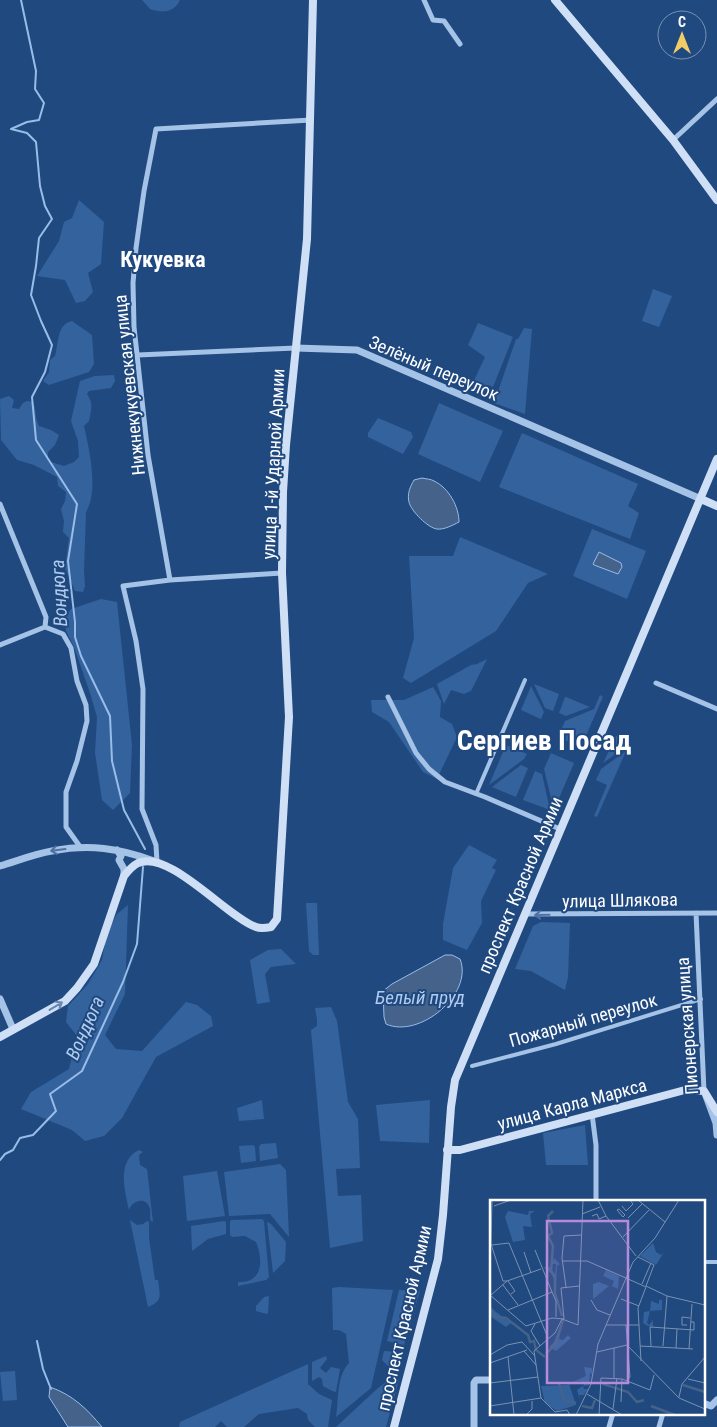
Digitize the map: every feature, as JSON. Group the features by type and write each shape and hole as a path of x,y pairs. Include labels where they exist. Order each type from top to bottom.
{"main road":[{"name":"улица 1-й Ударной Армии","path":"157,862 179,873 256,927 271,927 277,920 288,717 282,572 283,492 307,240 313,0"},
{"path":"555,0 673,140 717,200"},
{"name":"проспект Красной Армии","path":"394,1427 438,1259 443,1223 451,1099 455,1080 717,459"},
{"path":"701,499 717,506"},
{"path":"0,1037 64,1001 88,975 94,964 124,876 139,863 157,862"},
{"name":"улица Карла Маркса","path":"447,1150 460,1150 675,1092 685,1090 704,1091"},
{"path":"704,1091 717,1112"}],"street":[{"path":"424,0 433,20 444,21 460,44"},
{"path":"673,140 717,99"},
{"name":"Нижнекукуевская улица","path":"170,580 148,454 134,327 133,283 144,191 156,129 311,120"},
{"name":"Зелёный переулок","path":"138,355 296,348 357,350 701,499"},
{"path":"0,504 46,617 45,627"},
{"path":"0,866 50,851 93,847 118,850 157,862 156,845 142,809 143,689 136,641 123,586 170,580 282,572"},
{"path":"0,645 45,627 63,634 71,648 77,681 86,705 86,721 77,761 66,792 66,827 81,848"},
{"path":"476,794 525,680"},
{"path":"656,683 717,709"},
{"path":"388,697 416,753 429,769 444,782 560,829"},
{"path":"118,850 121,856 119,860 124,869 124,876"},
{"name":"Пионерская улица","path":"696,913 704,1091 716,1123 717,1135"},
{"name":"улица Шлякова","path":"524,914 717,913"},
{"path":"0,999 13,1030"},
{"name":"Пожарный переулок","path":"472,1066 556,1044 701,999"},
{"path":"592,1114 596,1145 596,1200"},
{"path":"704,1262 717,1262"},
{"path":"474,1425 474,1383 476,1380 490,1380"},
{"path":"609,1427 613,1414"},
{"path":"659,1427 663,1414"}],"shaded area":[{"path":"142,0 180,0 171,10 159,11 150,9"},
{"path":"79,200 104,222 101,264 88,273 93,292 85,301 76,303 65,280 37,276 59,241 64,222 72,218"},
{"path":"653,289 672,296 659,327 642,321"},
{"path":"72,321 92,335 94,364 89,372 49,385 43,381 49,372 50,360 55,356 59,335 63,326"},
{"path":"478,323 513,337 493,387 488,385 483,396 470,389 485,357 468,345"},
{"path":"524,328 532,329 525,414 494,403 516,339 518,339"},
{"path":"114,375 115,381 111,388 89,391 87,394 91,401 91,410 89,421 84,426 92,469 92,493 86,512 85,586 83,592 75,591 65,568 69,538 63,532 64,521 61,509 65,501 66,492 58,486 57,477 34,465 17,460 1,440 0,399 9,396 14,400 12,408 19,409 27,401 33,402 39,426 59,435 55,445 48,452 48,461 64,466 74,462 79,457 78,441 71,421 80,381 95,376"},
{"path":"439,403 503,431 480,482 418,454"},
{"path":"378,418 411,432 413,437 403,454 368,437 368,433"},
{"path":"522,433 638,484 628,506 639,513 630,539 499,487"},
{"path":"592,529 646,551 627,599 573,576"},
{"path":"460,537 548,574 528,583 496,631 411,683 403,678 414,638 409,556 453,556"},
{"path":"101,599 117,602 132,745 130,793 113,810 102,800 95,753 97,717 74,647 66,631 65,617 71,609"},
{"path":"487,659 471,691 464,694 451,690 444,704 437,684 471,665"},
{"path":"534,684 559,694 553,711 545,708"},
{"path":"531,686 544,712 541,719 521,710"},
{"path":"433,687 441,701 440,717 452,724 457,737 437,779 423,772 389,722 372,712 371,700 404,700"},
{"path":"600,695 603,697 581,747 558,737 565,721 594,709"},
{"path":"565,697 590,707 566,716 559,713"},
{"path":"616,736 629,741 627,746 603,763"},
{"path":"506,745 527,754 524,759 489,785"},
{"path":"626,751 597,817 594,816 607,785 596,780 601,769"},
{"path":"551,753 574,763 554,810 544,769"},
{"path":"521,765 528,768 516,797 492,787"},
{"path":"535,771 542,774 550,810 523,800"},
{"path":"469,845 497,860 492,868 496,870 481,901 482,923 467,950 443,940 443,924 453,868"},
{"path":"306,903 317,903 319,955 313,955 309,951"},
{"path":"128,905 125,994 105,1035 116,1049 142,1051 186,1002 197,1005 211,1016 213,1026 156,1057 122,1118 104,1136 85,1141 72,1130 21,1109 31,1092 69,1069 77,1036 66,1022 68,1006 88,984 102,960 107,932 117,914"},
{"path":"541,922 570,923 568,977 565,990 531,971 515,969 533,926"},
{"path":"281,949 296,964 271,967 265,974 270,1002 257,1004 250,960 268,950"},
{"path":"331,1007 337,1021 348,1102 358,1119 360,1168 336,1169 338,1196 361,1195 363,1241 330,1248 311,1030 317,1026 315,1008"},
{"path":"262,1100 264,1119 239,1121 237,1108"},
{"path":"430,1100 429,1143 380,1141 376,1105"},
{"path":"585,1125 588,1165 546,1165 543,1133"},
{"path":"276,1143 278,1158 260,1161 259,1147 261,1144"},
{"path":"253,1145 255,1147 256,1161 241,1163 239,1146"},
{"path":"139,1150 143,1152 139,1155 140,1165 147,1169 153,1222 150,1220 150,1209 146,1202 136,1202 129,1210 124,1186 127,1161"},
{"path":"280,1164 286,1170 289,1237 270,1214 229,1216 224,1172"},
{"path":"217,1171 225,1216 187,1221 183,1176"},
{"path":"262,1219 264,1221 269,1277 266,1280 238,1286 238,1282 247,1281 258,1273 260,1257 256,1242 245,1236 232,1237 230,1235 230,1222 231,1220"},
{"path":"130,1220 137,1225 149,1222 149,1238 155,1280 158,1280 160,1294 158,1300 148,1307"},
{"path":"226,1222 226,1234 208,1239 192,1251 191,1226"},
{"path":"267,1222 271,1224 286,1242 285,1261 273,1273"},
{"path":"332,1288 393,1290 371,1388 336,1417 340,1381 349,1363 346,1334 339,1330 333,1330"},
{"path":"399,1290 420,1291 404,1345 387,1341"},
{"path":"269,1296 268,1313 256,1311 256,1306 264,1297"},
{"path":"384,1351 397,1352 392,1370 382,1360"},
{"path":"326,1356 327,1359 320,1368 326,1373 331,1367 340,1369 336,1392 323,1386 322,1379 319,1377 312,1381 312,1362"},
{"path":"308,1364 308,1384 319,1394 332,1400 328,1427 315,1427 308,1420 307,1414 298,1408 259,1414 244,1427 227,1427 221,1421 215,1427 179,1427 180,1422"},
{"path":"15,1371 17,1400 3,1401 0,1372"},
{"path":"393,1377 399,1380 386,1427 336,1427 378,1388"}],"water":[{"path":"422,478 434,481 449,493 455,504 459,522 437,529 429,526 416,514 410,506 409,493 414,480"},
{"path":"599,552 621,563 622,567 618,574 593,564"},
{"name":"Белый пруд","path":"445,955 452,955 460,959 462,972 459,986 451,999 441,1010 428,1019 413,1025 399,1027 386,1024 383,991 392,984"},
{"path":"50,1387 66,1394 79,1403 102,1427 68,1427 49,1397"}],"waterway":[{"name":"Вондюга","path":"21,0 36,71 35,89 44,103 39,120 27,122 11,129 27,133 36,142 40,186 45,206 52,219 39,238 31,295 52,345 45,372 32,397 36,440 77,504 68,561 75,637 81,656 110,716 112,761 124,810 145,849"},
{"name":"Вондюга","path":"0,1160 5,1154 13,1150 20,1138 33,1135 56,1111 50,1094 82,1071 123,982 137,944 143,867"},
{"path":"37,1341 43,1369 51,1389"}],"district":[{"name":"Кукуевка","path":"163,259"},
{"name":"Сергиев Посад","path":"544,740"}]}
